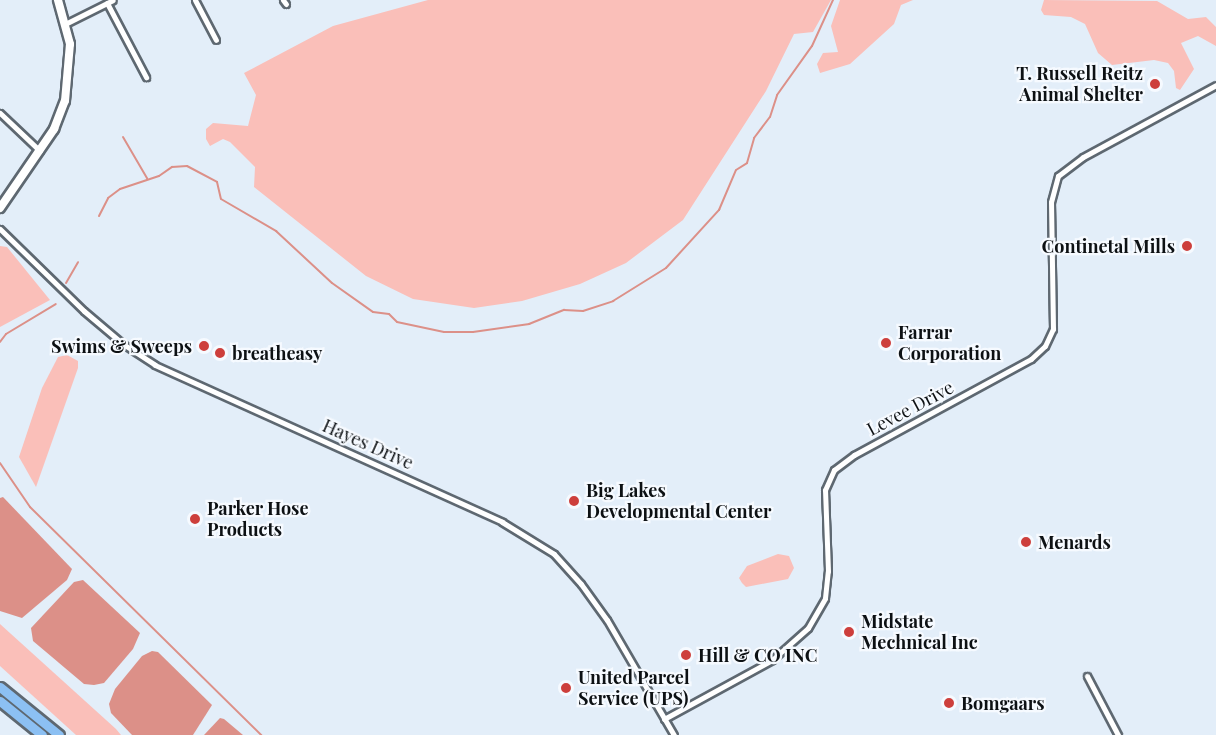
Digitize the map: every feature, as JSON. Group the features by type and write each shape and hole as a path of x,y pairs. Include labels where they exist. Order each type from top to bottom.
{"highway":[{"path":"0,687 59,735"},
{"path":"0,700 42,735"}],"street":[{"path":"0,208 40,151 62,113 70,84 72,59 67,23 58,0"},
{"path":"195,0 216,40"},
{"path":"67,23 110,2 146,77"},
{"name":"Levee Drive","path":"664,719 772,660 808,628 825,598 828,571 825,490 834,470 854,455 1031,359 1045,346 1053,329 1051,202 1058,176 1083,158 1216,85"},
{"path":"0,113 40,151"},
{"name":"Hayes Drive","path":"0,229 84,311 123,344 155,365 502,522 554,554 601,611 674,735"},
{"path":"1087,676 1118,735"}],"shaded area":[{"path":"428,0 831,0 813,32 794,34 766,91 683,220 626,263 580,284 522,301 474,308 413,299 366,276 254,187 255,167 230,142 223,139 210,146 206,139 206,129 213,123 248,126 256,95 244,73 333,26"},
{"path":"840,0 913,0 901,5 894,24 850,64 820,73 817,64 823,53 838,52 831,26"},
{"path":"1044,0 1157,1 1188,19 1206,17 1216,27 1216,46 1198,36 1181,43 1194,69 1180,90 1176,88 1174,71 1168,63 1154,60 1112,65 1098,53 1085,24 1071,17 1044,15 1041,10"},
{"path":"0,246 7,247 50,300 0,327"},
{"path":"67,355 78,361 78,368 36,487 19,457 42,388 58,357"},
{"path":"3,497 72,569 67,580 22,618 0,611 0,498"},
{"path":"778,554 789,556 794,568 788,579 746,587 742,583 739,578 747,566"},
{"path":"83,580 140,633 133,649 104,683 94,685 84,684 33,641 31,628 74,582"},
{"path":"0,624 121,735 76,735 0,666"},
{"path":"152,651 158,652 212,705 193,735 132,735 111,713 109,704 115,689 142,656"},
{"path":"220,718 224,719 243,735 204,735"}],"waterway":[{"path":"99,216 108,198 120,189 159,176 172,167 187,166 217,182 221,199 276,231 332,283 373,312 389,314 397,322 444,332 473,332 529,324 564,310 583,311 613,301 666,268 719,210 736,170 747,163 754,138 770,117 777,95 812,46 833,0"},
{"path":"123,137 147,178"},
{"path":"66,283 78,262"},
{"path":"0,342 6,334 56,304"},
{"path":"0,463 30,507 261,735"}],"place":[{"name":"T. Russell Reitz Animal Shelter","path":"1155,84"},
{"name":"Continetal Mills","path":"1187,246"},
{"name":"Farrar Corporation","path":"886,343"},
{"name":"Swims & Sweeps","path":"204,346"},
{"name":"breatheasy","path":"220,353"},
{"name":"Big Lakes Developmental Center","path":"574,501"},
{"name":"Parker Hose Products","path":"195,519"},
{"name":"Menards","path":"1026,542"},
{"name":"Midstate Mechnical Inc","path":"849,632"},
{"name":"Hill & CO INC","path":"686,655"},
{"name":"United Parcel Service (UPS)","path":"566,688"},
{"name":"Bomgaars","path":"949,703"}]}
